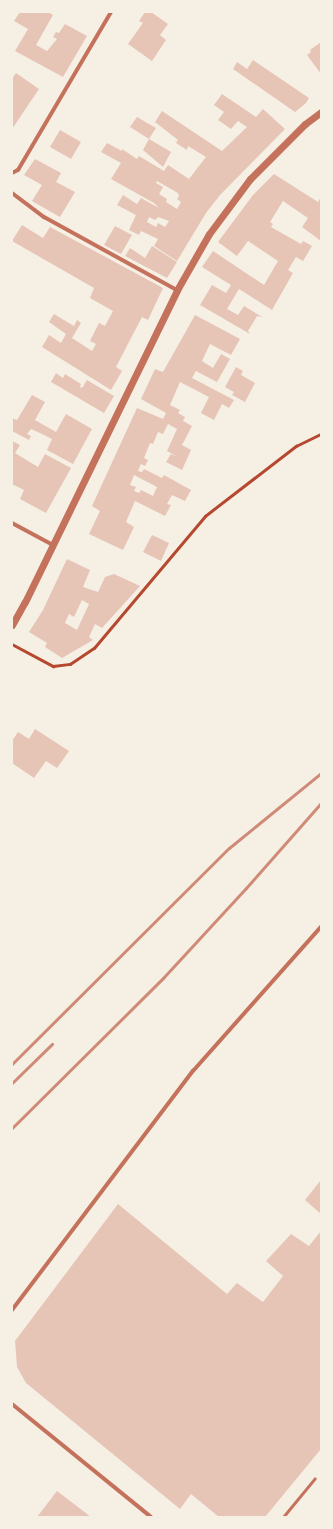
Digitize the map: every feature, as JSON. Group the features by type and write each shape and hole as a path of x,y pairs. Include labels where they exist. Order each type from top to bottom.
{"street":[{"path":"12,173 18,170 111,12"},
{"path":"12,625 25,602 177,290 209,234 250,179 305,124 321,112"},
{"path":"12,193 44,217 177,290"},
{"path":"12,522 53,545"},
{"path":"12,1310 193,1070 321,927"},
{"path":"12,1404 151,1517"}],"lane":[{"path":"283,1517 315,1478"}],"path":[{"path":"12,644 53,666 70,664 94,648 205,516 296,446 321,434"}],"building":[{"path":"20,12 48,12 53,15 36,45 47,51 57,39 53,37 56,32 59,33 65,24 87,36 63,77 15,51 28,29 14,21"},
{"path":"145,12 151,12 168,24 160,35 166,40 152,61 128,44 143,23 139,21"},
{"path":"321,42 321,74 307,55 311,52 310,50"},
{"path":"253,60 309,98 306,103 295,112 233,69 237,62 247,69"},
{"path":"16,73 39,89 12,129 12,79"},
{"path":"222,94 256,117 263,109 285,129 220,195 206,213 177,261 154,246 158,239 141,231 139,235 129,230 136,215 117,205 123,195 137,204 141,198 159,208 154,203 111,179 121,163 101,152 107,143 122,151 122,149 137,159 139,156 164,171 168,165 189,179 206,157 188,146 187,150 176,143 178,140 155,122 162,111 222,151 247,127 238,121 231,129 218,120 224,112 214,105","holes":["157,181 178,193 179,196 177,199 181,202 177,209 166,202 167,199 159,194 163,187 156,183","149,217 155,220 158,217 169,221 165,227 158,223 156,227 147,222"]},
{"path":"137,117 156,128 149,139 130,127"},
{"path":"60,130 81,142 71,159 50,147"},
{"path":"149,139 171,152 163,167 143,150"},
{"path":"35,159 61,173 56,182 75,192 60,217 32,201 42,185 24,175"},
{"path":"274,174 318,202 321,197 321,241 302,227 308,218 283,201 270,222 273,224 271,227 301,244 303,241 312,246 303,261 296,257 288,270 293,273 272,310 239,289 227,309 238,315 244,306 262,317 257,316 248,331 250,334 200,305 212,285 226,293 231,285 202,267 213,251 264,285 278,261 248,241 237,256 218,242 253,195"},
{"path":"22,225 43,238 50,227 163,288 148,320 142,317 116,367 122,371 111,390 42,347 49,335 61,343 66,334 49,322 54,314 74,326 77,320 81,323 72,338 92,351 96,344 90,341 99,323 105,326 113,311 90,298 94,288 12,241"},
{"path":"115,226 132,235 121,254 104,245"},
{"path":"152,246 177,262 167,278 125,256 130,248 145,258"},
{"path":"195,315 240,339 231,355 210,344 202,361 213,368 221,354 230,359 217,382 196,371 192,378 234,400 229,408 222,404 214,420 201,413 209,397 180,382 170,405 180,410 178,413 185,417 183,421 192,426 182,445 191,450 182,470 166,462 171,454 178,457 167,451 177,429 168,424 163,434 158,432 153,444 150,443 144,458 148,460 145,466 141,464 138,471 142,472 144,469 162,478 164,475 191,490 185,501 172,495 167,504 171,505 165,516 135,501 126,522 134,527 123,550 89,534 100,511 92,506 137,408 163,419 166,413 141,399 155,369 163,372","holes":["134,475 157,487 153,496 141,490 139,493 134,491 136,487 130,485"]},
{"path":"236,367 243,371 241,375 255,383 245,402 232,395 234,392 225,387"},
{"path":"56,373 63,378 65,374 81,384 80,387 82,388 87,380 114,396 104,413 51,382"},
{"path":"32,395 45,402 35,420 56,432 66,414 92,429 73,464 47,450 52,439 31,429 27,434 31,436 29,440 12,431 12,418 17,420"},
{"path":"12,441 20,445 15,453 38,467 45,454 71,468 46,513 20,499 24,490 12,484"},
{"path":"152,535 169,543 161,561 143,552"},
{"path":"67,559 90,570 83,587 98,592 105,577 114,574 140,586 102,628 95,624 89,637 93,640 62,658 45,647 47,643 29,632 43,610","holes":["82,600 89,604 77,630 65,623 69,614 74,617"]},
{"path":"35,729 69,751 57,768 46,761 34,778 12,763 12,741 18,732 29,739"},
{"path":"321,1180 321,1214 305,1200"},
{"path":"118,1204 227,1294 237,1283 263,1302 283,1276 266,1261 291,1234 309,1246 321,1231 321,1449 265,1517 219,1517 191,1494 180,1509 26,1383 17,1367 15,1341"},
{"path":"57,1491 91,1517 37,1517"}],"railway":[{"path":"12,1064 229,848 321,773"},
{"path":"12,1128 163,978 246,888 321,803"},
{"path":"12,1083 52,1044"}]}
